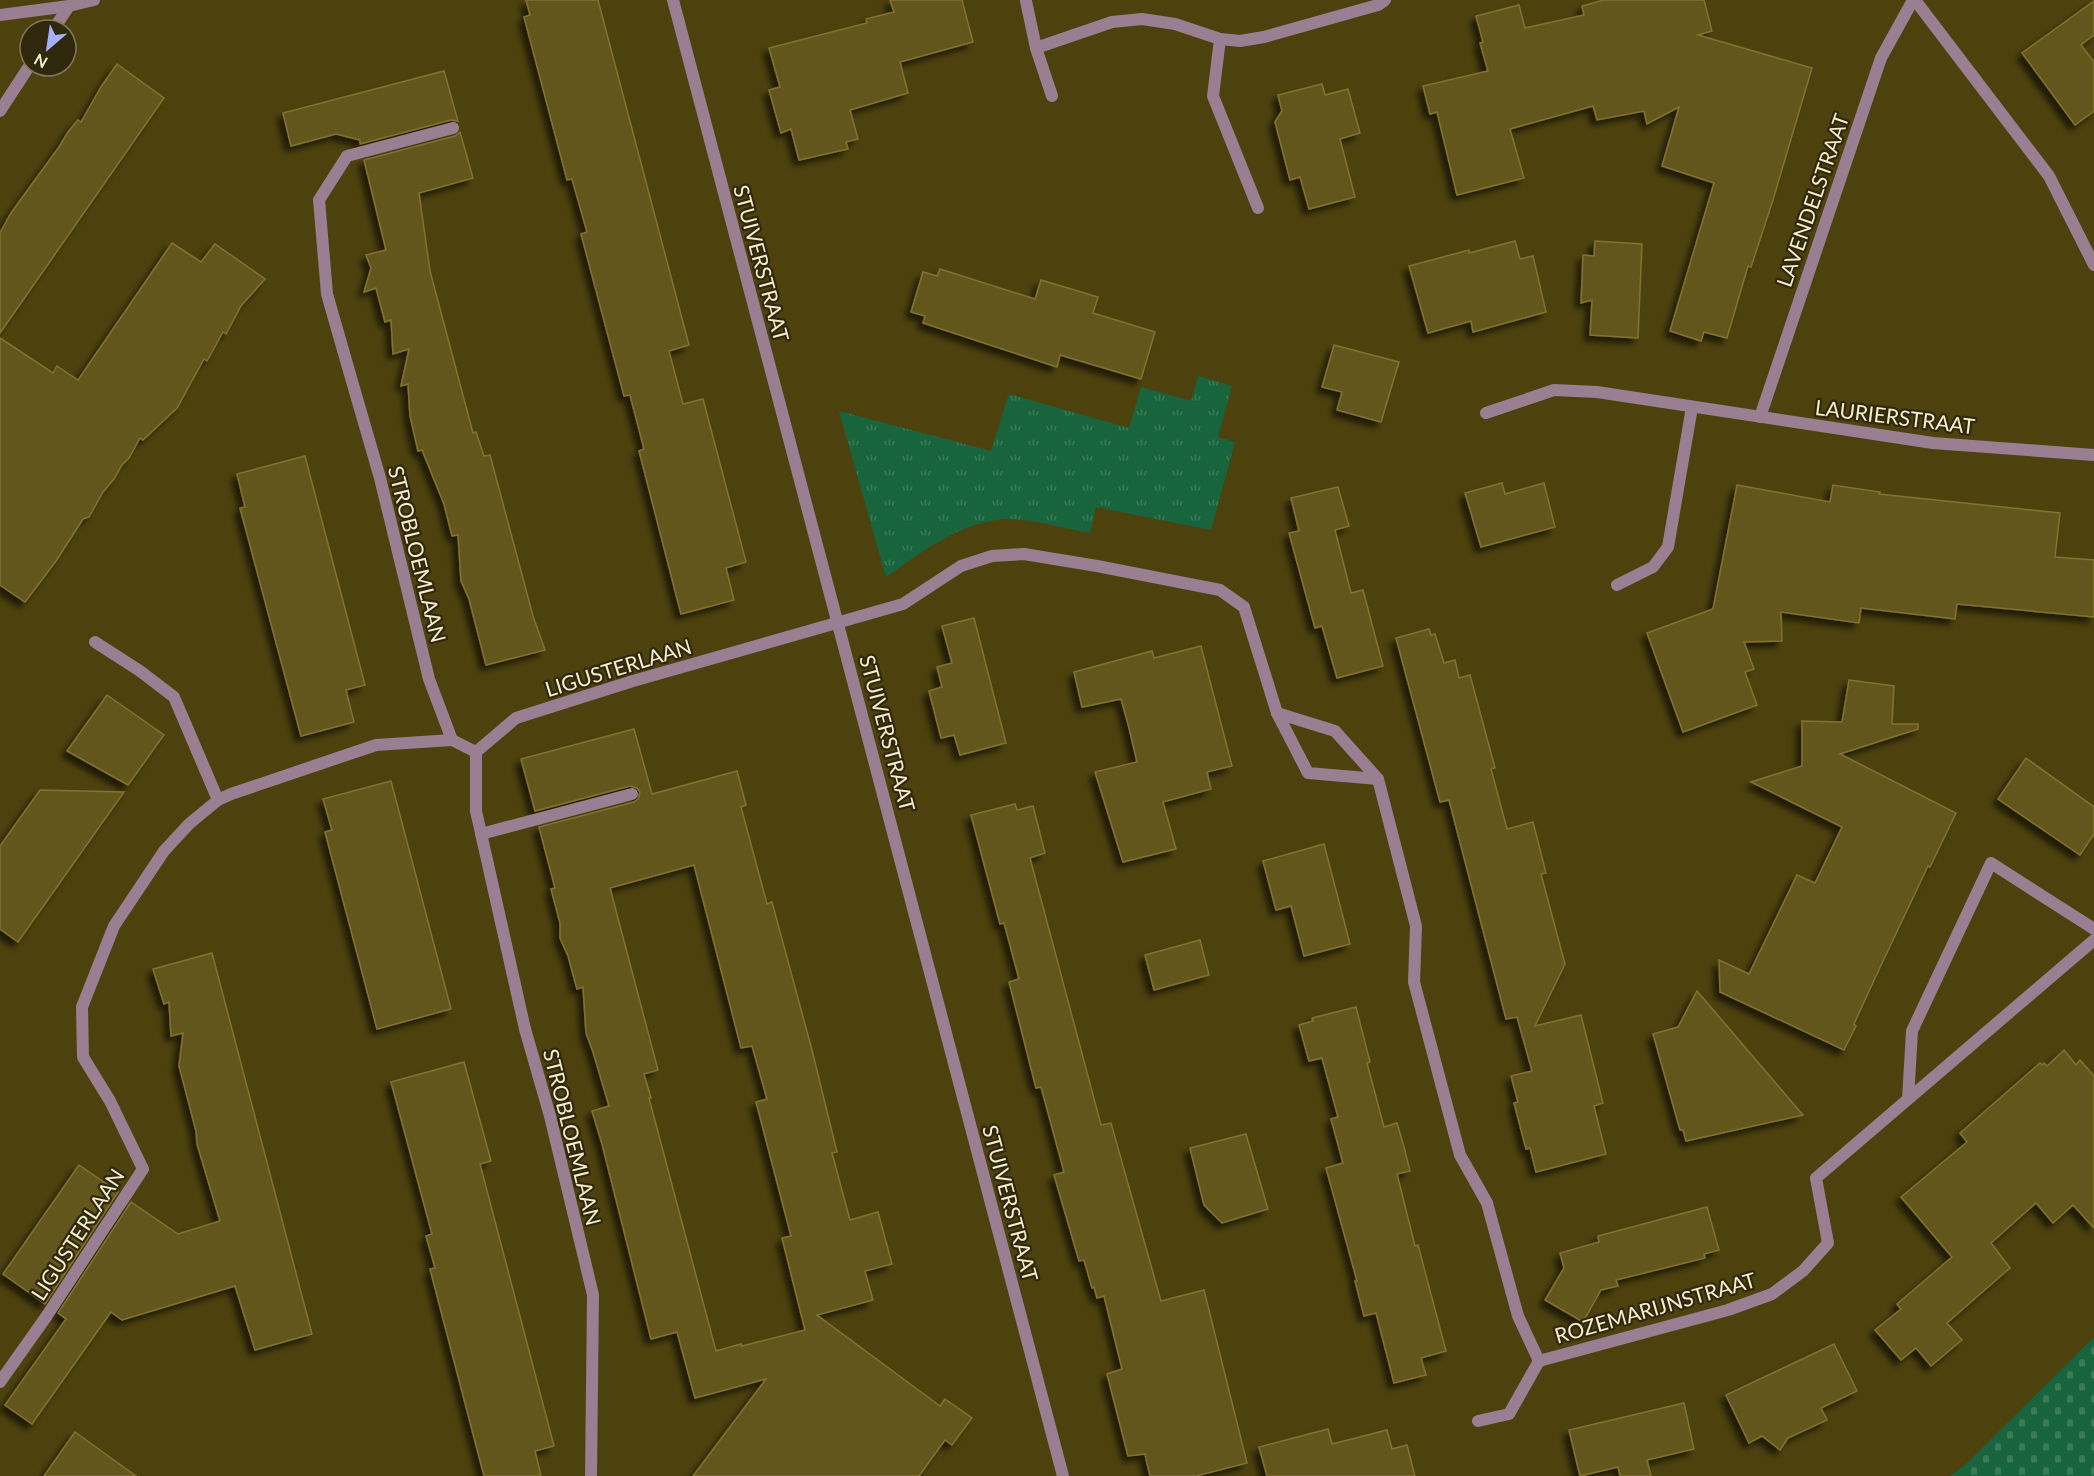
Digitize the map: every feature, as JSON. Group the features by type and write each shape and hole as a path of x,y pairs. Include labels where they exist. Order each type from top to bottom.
{"street":[{"path":"0,15 69,6 94,0"},
{"name":"STUIVERSTRAAT","path":"673,0 1063,1476"},
{"path":"1036,48 1112,22 1142,19 1175,24 1220,39 1240,41 1264,37 1378,5 1385,0"},
{"name":"LAVENDELSTRAAT","path":"1760,417 1881,58 1914,0 2049,176 2094,265"},
{"path":"1026,1 1036,48 1052,96"},
{"path":"61,18 69,6"},
{"path":"1220,39 1213,96 1258,208"},
{"path":"0,111 22,78"},
{"name":"STROBLOEMLAAN","path":"452,741 429,679 380,478 327,294 319,200 347,156 453,128"},
{"name":"LAURIERSTRAAT","path":"1486,413 1554,390 1597,392 1933,443 2094,455"},
{"path":"1617,585 1653,567 1668,547 1692,406"},
{"path":"838,622 903,604 961,566 992,555 1034,556 1220,590 1244,607 1277,713 1308,773 1378,779"},
{"name":"LIGUSTERLAAN","path":"476,752 516,718 633,681 838,622"},
{"path":"95,642 140,671 174,697 219,800"},
{"name":"ROZEMARIJNSTRAAT","path":"1277,713 1335,731 1378,779 1416,926 1414,982 1460,1155 1487,1203 1518,1316 1539,1361"},
{"path":"452,741 476,752"},
{"name":"LIGUSTERLAAN","path":"0,1382 46,1317 143,1169 110,1101 83,1057 82,1007 114,926 164,851 189,824 219,800 231,794 376,745 452,741"},
{"name":"STROBLOEMLAAN","path":"476,752 476,812 525,1029 550,1116 593,1295 591,1476"},
{"path":"481,834 632,794"},
{"path":"1908,1099 1912,1031 1991,863 2094,929"},
{"name":"ROZEMARIJNSTRAAT","path":"1478,1421 1509,1414 1539,1361 1728,1310 1772,1294 1803,1271 1828,1243 1816,1178 2094,940"}],"green space":[{"path":"1198,376 1232,386 1218,437 1235,442 1211,530 1096,507 1090,533 1022,520 995,520 961,530 945,538 886,577 839,411 991,451 1009,394 1129,428 1141,387 1191,401"},
{"path":"2094,1337 2094,1476 1950,1476 1966,1464"}],"building":[{"path":"526,0 598,0 689,345 669,351 683,404 703,399 746,562 726,568 734,600 681,614 639,451 644,449 630,395 624,396 581,234 587,232 572,179 567,180 524,17 530,15"},
{"path":"890,0 962,0 973,42 900,62 908,93 850,110 858,139 846,142 848,149 799,160 791,129 781,133 769,90 780,87 769,48 867,23 866,19 894,12"},
{"path":"1604,0 1704,0 1712,31 1698,35 1812,68 1773,200 1751,267 1748,266 1727,338 1704,332 1701,341 1670,331 1714,183 1662,166 1679,107 1647,124 1644,111 1597,120 1593,106 1510,129 1524,178 1457,195 1437,112 1430,114 1423,86 1488,71 1480,43 1483,42 1476,16 1519,5 1525,28 1584,15 1582,6"},
{"path":"2094,1 2094,35 2081,45 2094,62 2094,111 2075,125 2022,53"},
{"path":"117,64 164,98 0,333 0,233 11,213 68,132 78,120 81,122"},
{"path":"444,71 458,121 451,120 360,144 360,140 336,134 291,146 283,113"},
{"path":"1322,84 1325,95 1348,89 1360,133 1340,139 1355,197 1309,209 1300,177 1290,180 1275,122 1282,111 1278,95"},
{"path":"460,132 473,178 419,193 430,271 473,433 476,432 484,456 490,455 533,616 545,650 486,665 469,599 461,581 458,535 452,536 444,504 422,450 418,451 410,416 408,384 401,386 409,349 393,354 391,320 385,322 376,288 364,292 371,268 366,255 386,250 364,160 455,136"},
{"path":"1515,241 1520,259 1533,256 1546,312 1473,332 1471,321 1428,333 1409,266"},
{"path":"1595,241 1642,244 1638,338 1590,335 1592,300 1581,303 1583,255 1594,256"},
{"path":"172,243 201,262 215,244 265,279 241,306 226,334 223,332 207,361 204,359 177,408 143,440 140,438 89,517 83,519 56,561 25,602 0,585 0,338 53,373 57,366 78,380"},
{"path":"940,269 1035,299 1041,280 1098,297 1093,313 1155,332 1141,379 1060,355 1057,367 923,323 925,316 911,312 923,272 937,276"},
{"path":"1334,345 1399,362 1381,422 1337,410 1342,392 1322,387"},
{"path":"305,456 365,685 346,690 354,722 301,736 240,508 245,507 237,474"},
{"path":"1502,483 1505,494 1544,483 1555,527 1481,547 1465,493"},
{"path":"1737,485 1830,502 1833,485 1880,492 1879,494 2060,513 2055,557 2094,560 2094,617 1957,604 1955,619 1861,608 1859,623 1781,612 1782,641 1744,642 1754,669 1745,672 1757,705 1683,732 1647,633 1713,609"},
{"path":"1338,487 1349,526 1335,530 1351,593 1363,590 1383,666 1337,678 1322,626 1315,628 1289,533 1299,531 1291,498"},
{"path":"974,618 1006,743 960,755 954,735 941,738 929,691 942,687 937,667 952,663 942,626"},
{"path":"1429,629 1431,635 1435,634 1444,663 1455,660 1459,678 1470,675 1495,768 1491,769 1507,829 1533,822 1546,873 1541,874 1565,964 1535,1026 1581,1015 1603,1103 1594,1106 1606,1154 1536,1172 1530,1148 1526,1149 1514,1103 1518,1102 1511,1076 1532,1071 1517,1017 1506,1019 1449,800 1440,802 1396,638"},
{"path":"1201,646 1232,766 1207,772 1211,789 1163,802 1176,849 1123,862 1095,772 1137,762 1129,728 1121,699 1082,707 1074,672 1152,651 1154,658"},
{"path":"1849,680 1894,686 1892,724 1918,724 1918,729 1840,754 1956,813 1876,976 1844,1050 1720,992 1719,960 1749,974 1797,875 1815,883 1842,827 1751,782 1802,766 1802,721 1842,722"},
{"path":"107,695 164,735 128,785 67,751"},
{"path":"634,729 652,794 737,771 746,805 741,807 767,904 772,902 812,1050 837,1152 832,1153 850,1220 878,1212 892,1264 865,1271 873,1300 817,1315 940,1406 945,1399 972,1418 952,1445 945,1440 919,1476 693,1476 766,1379 695,1398 677,1332 651,1339 592,1111 609,1106 586,1033 583,987 577,989 568,956 560,938 560,923 551,889 555,888 539,827 634,802 638,799 640,792 637,788 630,786 535,811 521,759","holes":["694,865 741,1048 752,1046 767,1099 756,1102 791,1236 782,1238 805,1330 716,1351 649,1098 651,1098 644,1074 658,1070 610,888"]},
{"path":"2026,758 2094,807 2094,834 2080,855 1998,799"},
{"path":"391,781 451,1009 377,1029 325,832 332,830 323,799"},
{"path":"40,790 124,792 18,942 0,929 0,846"},
{"path":"1015,804 1017,810 1033,806 1045,853 1030,858 1101,1125 1111,1123 1161,1301 1204,1290 1247,1463 1196,1476 1150,1476 1145,1454 1128,1456 1107,1374 1122,1369 1104,1296 1097,1298 1084,1260 1079,1261 1054,1175 1064,1172 1041,1087 1036,1088 1009,982 1019,979 1004,923 1000,924 971,815"},
{"path":"1324,844 1350,944 1304,956 1291,906 1276,910 1263,861"},
{"path":"1200,940 1209,975 1154,990 1145,955"},
{"path":"212,953 312,1334 255,1350 235,1286 122,1320 111,1312 32,1424 5,1405 66,1319 58,1313 131,1202 178,1234 220,1221 197,1144 196,1131 179,1066 183,1033 171,1036 169,1002 164,1004 153,969"},
{"path":"1697,991 1803,1115 1686,1141 1683,1130 1680,1130 1653,1034 1678,1027"},
{"path":"1356,1007 1370,1062 1367,1063 1384,1127 1397,1123 1404,1147 1410,1171 1397,1174 1415,1246 1418,1245 1446,1351 1421,1358 1426,1375 1394,1383 1376,1313 1364,1316 1355,1281 1357,1281 1326,1168 1343,1163 1331,1119 1338,1117 1322,1058 1309,1061 1299,1025 1313,1021 1312,1018"},
{"path":"2064,1050 2076,1065 2080,1060 2094,1076 2094,1228 2073,1205 2053,1223 2036,1203 1991,1243 2010,1268 1947,1323 1962,1340 1931,1366 1916,1348 1901,1360 1875,1330 1901,1309 1897,1304 1952,1257 1901,1197 1967,1142 1960,1133 2040,1063 2047,1066"},
{"path":"464,1062 491,1161 480,1164 554,1446 535,1451 541,1476 484,1476 430,1269 435,1268 426,1236 432,1234 391,1082"},
{"path":"1246,1134 1268,1209 1222,1223 1204,1205 1190,1148"},
{"path":"79,1165 118,1192 45,1304 3,1274"},
{"path":"1707,1207 1719,1250 1704,1254 1705,1258 1616,1280 1618,1286 1601,1290 1583,1322 1545,1300 1564,1268 1560,1253 1599,1242 1598,1236"},
{"path":"1834,1344 1857,1391 1821,1408 1827,1420 1788,1438 1780,1450 1762,1436 1749,1443 1726,1395"},
{"path":"1684,1403 1694,1449 1647,1460 1651,1476 1620,1476 1618,1467 1580,1476 1569,1430"},
{"path":"1328,1429 1332,1444 1387,1430 1392,1449 1407,1445 1415,1476 1267,1476 1259,1447"},
{"path":"75,1432 136,1476 44,1476"}]}
